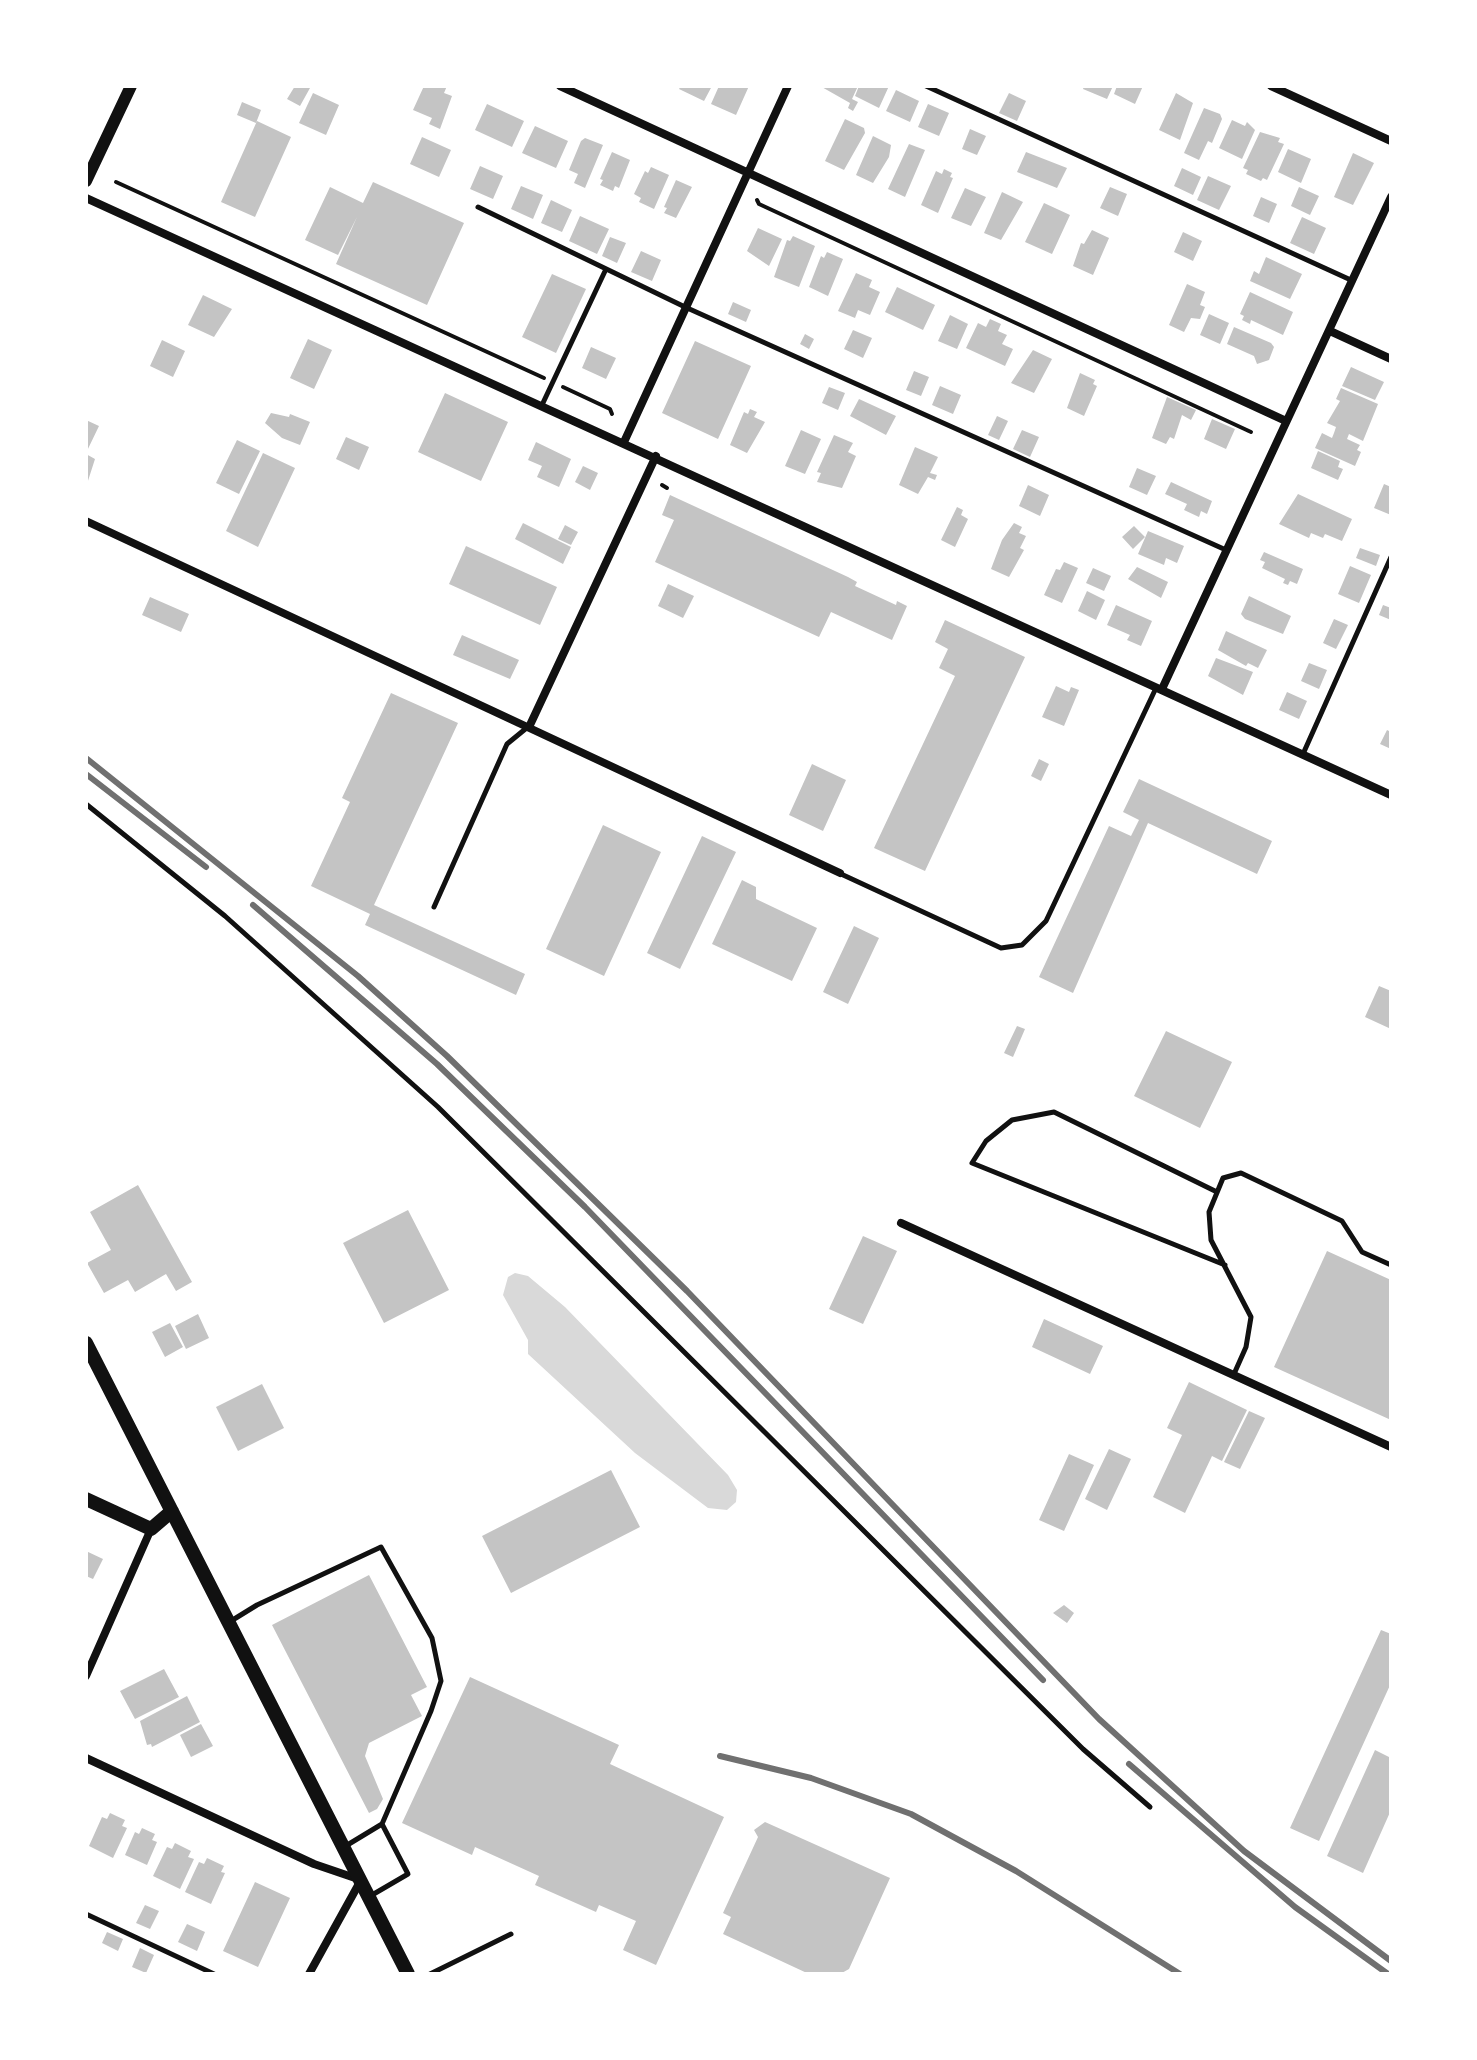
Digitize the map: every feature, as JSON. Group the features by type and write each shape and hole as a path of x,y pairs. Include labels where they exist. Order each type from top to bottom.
{"main road":[{"path":"86,1343 408,1974"},
{"path":"86,1499 151,1529 172,1511"}],"street":[{"path":"86,181 131,86"},
{"path":"560,86 1286,421"},
{"path":"624,442 788,86"},
{"path":"1271,86 1391,141"},
{"path":"1159,688 1391,197"},
{"path":"86,198 656,456 1391,795"},
{"path":"1330,331 1391,359"},
{"path":"530,725 656,456"},
{"path":"86,521 530,725 840,873"},
{"path":"901,1223 1391,1447"},
{"path":"86,1676 151,1529"},
{"path":"86,1758 314,1864 361,1880 309,1974"}],"lane":[{"path":"926,86 1353,281"},
{"path":"478,207 685,307 1226,551"},
{"path":"542,405 606,269"},
{"path":"1303,754 1391,557"},
{"path":"840,873 1001,948 1022,945 1046,921 1159,688"},
{"path":"434,907 507,744 530,725"},
{"path":"86,804 225,916 438,1107 1072,1738 1150,1807"},
{"path":"1217,1192 1054,1112 1012,1120 986,1141 972,1163 1225,1265"},
{"path":"1233,1375 1246,1347 1251,1317 1211,1240 1209,1212 1223,1178 1241,1173 1342,1221 1362,1252 1391,1265"},
{"path":"228,1623 257,1605 381,1547 432,1638 441,1681 382,1824 344,1848"},
{"path":"369,1896 408,1874 382,1824"},
{"path":"86,1914 214,1974"},
{"path":"430,1974 511,1934"}],"path":[{"path":"116,182 553,382 610,409 612,414"},
{"path":"757,200 759,204 1251,432"}],"shaded area":[{"path":"515,1273 528,1276 565,1307 728,1475 737,1490 736,1502 727,1510 708,1508 635,1453 528,1354 528,1340 503,1295 508,1277"}],"building":[{"path":"295,86 310,88 300,106 287,99"},
{"path":"424,86 447,86 444,93 452,96 440,129 429,124 432,118 413,110"},
{"path":"681,86 712,86 704,101 679,89"},
{"path":"719,86 749,86 736,115 711,104"},
{"path":"820,86 858,86 852,99 858,102 853,111 848,108 850,103"},
{"path":"859,86 889,86 879,108 855,96"},
{"path":"1084,86 1113,86 1107,99 1083,89"},
{"path":"1117,86 1143,86 1135,104 1114,94"},
{"path":"896,90 919,101 910,122 886,111"},
{"path":"313,93 339,105 326,135 299,123"},
{"path":"1009,93 1026,101 1017,121 999,113"},
{"path":"1176,93 1193,103 1180,140 1159,130"},
{"path":"242,102 261,110 256,123 237,115"},
{"path":"487,104 524,121 512,147 475,130"},
{"path":"928,104 949,113 939,136 918,127"},
{"path":"1204,108 1220,114 1222,119 1212,143 1208,141 1199,160 1184,153"},
{"path":"845,119 864,128 865,133 844,170 825,161"},
{"path":"1232,120 1245,126 1247,122 1255,130 1242,159 1219,148"},
{"path":"257,121 291,137 255,217 221,202"},
{"path":"535,126 568,141 556,168 522,153"},
{"path":"970,129 986,136 977,155 962,149"},
{"path":"1260,132 1280,138 1278,142 1284,144 1267,180 1263,178 1261,181 1246,174 1248,170 1243,168"},
{"path":"873,136 891,145 889,157 873,183 856,175"},
{"path":"422,137 451,150 439,177 410,164"},
{"path":"585,138 603,145 585,188 574,183 578,174 569,170"},
{"path":"909,144 925,150 905,197 888,189"},
{"path":"1288,149 1311,159 1301,183 1278,172"},
{"path":"612,152 630,160 619,188 615,186 613,191 600,185"},
{"path":"1026,152 1067,168 1057,188 1017,172"},
{"path":"1353,153 1374,163 1353,205 1334,197"},
{"path":"480,166 503,176 493,199 470,189"},
{"path":"651,167 669,175 654,209 639,202 641,198 634,194 645,171 648,173"},
{"path":"1182,168 1201,177 1193,195 1174,186"},
{"path":"944,169 952,173 950,177 953,178 938,213 921,205 936,171 942,174"},
{"path":"1208,176 1231,186 1219,210 1197,200"},
{"path":"676,180 692,187 676,218 664,213 667,208 664,207"},
{"path":"373,182 464,223 427,305 336,264 357,217 338,255 305,240 330,187 363,203"},
{"path":"521,186 543,195 533,219 511,209"},
{"path":"1110,187 1127,194 1118,216 1100,208"},
{"path":"1299,187 1319,196 1310,215 1291,206"},
{"path":"965,188 986,197 971,226 951,218"},
{"path":"1002,192 1023,202 1001,240 984,233"},
{"path":"1261,197 1277,204 1269,223 1253,216"},
{"path":"551,200 572,210 562,232 541,223"},
{"path":"1044,203 1070,215 1052,254 1025,242"},
{"path":"580,216 609,229 597,254 569,241"},
{"path":"1302,217 1326,228 1314,254 1290,243"},
{"path":"758,228 782,239 769,266 747,251"},
{"path":"1092,230 1109,238 1093,275 1073,266 1081,243 1084,244"},
{"path":"1183,232 1202,241 1193,261 1174,252"},
{"path":"793,236 815,246 799,287 774,277 787,240 790,241"},
{"path":"610,237 626,243 617,263 602,256"},
{"path":"641,251 661,260 652,281 631,272"},
{"path":"827,252 843,259 828,296 809,287 821,256 824,258"},
{"path":"1266,257 1302,274 1290,299 1250,281 1254,271 1259,274"},
{"path":"856,273 872,280 869,287 880,292 870,315 858,310 855,318 838,311"},
{"path":"552,274 586,289 556,353 522,337"},
{"path":"1187,284 1205,292 1200,305 1205,307 1200,319 1191,318 1184,332 1169,325"},
{"path":"897,287 935,305 923,330 885,312"},
{"path":"1250,292 1293,312 1283,335 1251,320 1250,324 1242,320 1244,316 1240,314"},
{"path":"203,295 232,309 214,337 188,325"},
{"path":"733,302 751,310 746,322 728,314"},
{"path":"1209,314 1229,323 1220,344 1200,335"},
{"path":"950,315 968,324 957,349 938,341"},
{"path":"990,319 1001,324 998,331 1007,335 1002,344 1013,349 1005,366 966,348 978,323 986,327"},
{"path":"1234,327 1271,343 1274,347 1269,360 1257,364 1254,356 1227,344"},
{"path":"853,330 872,338 863,358 844,349"},
{"path":"805,334 814,339 809,349 800,344"},
{"path":"308,339 332,350 314,389 290,378"},
{"path":"162,340 185,351 173,377 150,366"},
{"path":"695,341 751,366 718,439 662,413"},
{"path":"591,347 616,358 606,379 582,368"},
{"path":"1033,350 1052,359 1034,393 1011,383"},
{"path":"1351,367 1384,382 1375,400 1342,386"},
{"path":"914,371 929,377 921,396 906,390"},
{"path":"1080,373 1095,380 1093,384 1097,386 1084,416 1067,408"},
{"path":"940,386 961,395 953,414 932,405"},
{"path":"829,387 845,393 838,410 822,403"},
{"path":"1341,388 1378,404 1363,441 1349,434 1347,439 1360,445 1357,450 1361,452 1355,466 1315,448 1322,433 1332,438 1336,427 1327,423 1340,401 1336,399"},
{"path":"445,393 508,422 481,481 418,452"},
{"path":"1167,397 1196,410 1191,420 1182,415 1174,439 1170,437 1166,444 1152,438"},
{"path":"859,399 896,416 886,435 850,416"},
{"path":"750,409 757,412 754,417 765,422 747,453 730,445 744,412 748,414"},
{"path":"271,413 289,417 290,414 310,422 300,445 282,438 265,423"},
{"path":"997,416 1008,421 999,440 988,435"},
{"path":"1212,419 1235,429 1226,449 1204,439"},
{"path":"86,420 99,426 86,453"},
{"path":"801,430 821,439 805,474 785,466"},
{"path":"1022,430 1039,437 1030,457 1013,449"},
{"path":"834,435 853,443 848,452 856,456 842,488 817,482 821,473 817,472"},
{"path":"346,437 369,447 359,470 336,459"},
{"path":"237,440 260,451 239,494 216,483"},
{"path":"536,442 571,459 559,487 537,477 542,466 528,460"},
{"path":"915,447 938,457 930,473 937,475 935,480 928,477 918,494 899,485"},
{"path":"1318,451 1340,461 1338,467 1343,469 1338,480 1311,468"},
{"path":"263,453 295,468 258,547 226,531"},
{"path":"86,454 95,459 86,487"},
{"path":"583,466 598,473 590,490 575,482"},
{"path":"1137,468 1156,476 1147,495 1129,487"},
{"path":"1171,482 1212,501 1207,514 1201,511 1199,517 1184,510 1187,504 1165,494"},
{"path":"1384,484 1391,487 1391,515 1374,508"},
{"path":"1028,485 1049,495 1040,516 1019,506"},
{"path":"1298,494 1352,519 1342,541 1325,534 1323,538 1311,533 1309,538 1279,524"},
{"path":"670,495 848,577 857,582 855,586 896,605 897,601 907,606 892,640 831,612 819,637 655,562 674,520 662,515"},
{"path":"957,507 963,510 961,515 968,519 955,547 941,540"},
{"path":"523,523 571,547 563,564 515,539"},
{"path":"1014,523 1022,527 1019,533 1026,536 1020,548 1024,550 1009,577 991,569 1002,540"},
{"path":"565,525 578,532 571,545 558,539"},
{"path":"1134,526 1145,537 1133,549 1122,537"},
{"path":"1148,531 1184,546 1177,563 1166,558 1164,565 1138,554"},
{"path":"466,546 557,587 540,625 449,584"},
{"path":"1360,548 1380,555 1376,566 1356,558"},
{"path":"1264,552 1303,569 1297,584 1290,581 1288,585 1283,583 1285,579 1262,568 1265,562 1260,560"},
{"path":"1064,562 1078,568 1062,603 1044,595 1056,569 1060,570"},
{"path":"1350,566 1371,575 1359,603 1338,594"},
{"path":"1137,567 1168,582 1161,598 1128,579"},
{"path":"1093,568 1111,576 1104,591 1086,583"},
{"path":"668,584 694,596 683,618 658,606"},
{"path":"1087,591 1105,600 1096,620 1078,611"},
{"path":"1249,596 1291,616 1283,634 1245,619 1241,614"},
{"path":"150,597 189,614 181,632 142,615"},
{"path":"1116,605 1152,621 1141,646 1127,640 1130,635 1107,625"},
{"path":"1383,605 1391,608 1391,620 1379,615"},
{"path":"1334,619 1348,625 1336,649 1323,643"},
{"path":"945,620 1025,657 925,871 874,848 955,676 939,668 948,649 935,642"},
{"path":"1226,631 1267,650 1258,668 1248,663 1246,666 1218,650"},
{"path":"462,635 519,660 510,679 453,655"},
{"path":"1216,658 1253,672 1243,695 1208,676"},
{"path":"1309,663 1327,670 1319,689 1301,681"},
{"path":"1056,686 1069,692 1071,687 1079,690 1064,726 1042,717"},
{"path":"1287,692 1307,701 1299,719 1279,710"},
{"path":"391,693 458,723 374,905 525,974 516,995 365,925 370,914 311,886 350,802 342,798"},
{"path":"1387,730 1391,732 1391,749 1380,744"},
{"path":"1039,759 1049,764 1041,781 1031,776"},
{"path":"812,764 846,780 823,831 789,815"},
{"path":"1139,779 1272,841 1257,874 1148,823 1073,993 1039,977 1109,826 1131,836 1139,820 1123,812"},
{"path":"603,825 661,852 604,976 546,949"},
{"path":"702,836 736,852 680,969 647,953"},
{"path":"742,880 756,887 756,899 817,928 792,981 712,944"},
{"path":"854,926 879,938 848,1004 823,992"},
{"path":"1379,986 1391,991 1391,1029 1365,1017"},
{"path":"1017,1026 1025,1029 1013,1057 1004,1053"},
{"path":"1166,1031 1232,1062 1200,1128 1134,1096"},
{"path":"138,1185 192,1282 176,1291 166,1274 135,1292 128,1280 104,1293 87,1263 111,1250 90,1212"},
{"path":"408,1210 449,1290 384,1323 343,1243"},
{"path":"863,1236 897,1251 863,1324 829,1309"},
{"path":"1327,1251 1391,1280 1391,1420 1274,1367"},
{"path":"198,1314 209,1338 186,1349 175,1326"},
{"path":"1044,1319 1103,1346 1090,1374 1032,1347"},
{"path":"170,1323 183,1347 165,1357 152,1332"},
{"path":"1189,1382 1247,1410 1222,1461 1212,1456 1185,1513 1153,1497 1182,1435 1167,1428"},
{"path":"262,1384 284,1428 238,1451 216,1407"},
{"path":"1249,1411 1265,1418 1240,1469 1224,1462"},
{"path":"1109,1449 1131,1459 1107,1510 1085,1499"},
{"path":"1069,1454 1094,1465 1064,1531 1039,1520"},
{"path":"611,1470 640,1527 511,1593 482,1536"},
{"path":"86,1551 103,1559 93,1579 86,1576"},
{"path":"369,1575 427,1687 411,1695 422,1716 369,1743 365,1756 383,1799 377,1809 369,1813 272,1625"},
{"path":"1064,1605 1074,1613 1067,1623 1053,1613"},
{"path":"1381,1630 1391,1634 1391,1683 1319,1841 1290,1828"},
{"path":"164,1669 179,1697 135,1719 120,1691"},
{"path":"470,1677 619,1745 610,1764 724,1817 656,1965 623,1950 636,1921 599,1905 596,1912 535,1885 539,1876 475,1847 472,1855 402,1823"},
{"path":"187,1696 200,1722 152,1747 151,1744 147,1745 140,1721"},
{"path":"201,1724 213,1746 191,1757 180,1735"},
{"path":"1375,1750 1391,1758 1391,1810 1363,1873 1327,1856"},
{"path":"110,1813 125,1820 122,1826 127,1828 113,1858 89,1846 102,1817 107,1819"},
{"path":"765,1822 890,1878 849,1969 840,1974 809,1974 723,1934 731,1917 723,1913 758,1837 754,1830"},
{"path":"142,1828 155,1834 152,1840 157,1842 147,1865 125,1855 135,1832 139,1834"},
{"path":"175,1843 191,1851 188,1857 194,1859 180,1889 153,1876 167,1847 172,1849"},
{"path":"207,1858 224,1866 221,1872 225,1873 211,1904 185,1892 199,1862 204,1864"},
{"path":"255,1882 290,1898 258,1967 223,1951"},
{"path":"145,1905 159,1911 150,1929 136,1923"},
{"path":"187,1924 205,1932 197,1951 178,1942"},
{"path":"107,1932 123,1939 118,1951 102,1943"},
{"path":"140,1948 154,1955 146,1973 132,1967"}],"railway":[{"path":"86,758 358,976 447,1056 687,1291 1099,1719 1244,1851 1391,1961"},
{"path":"86,774 206,867"},
{"path":"253,905 437,1064 585,1207 1043,1680"},
{"path":"720,1756 811,1778 911,1814 1016,1871 1180,1974"},
{"path":"1129,1764 1295,1907 1388,1974"}]}
